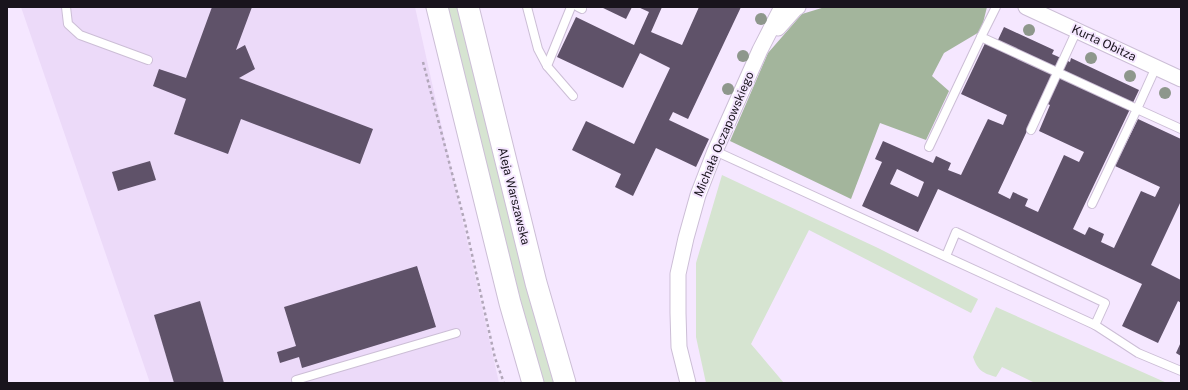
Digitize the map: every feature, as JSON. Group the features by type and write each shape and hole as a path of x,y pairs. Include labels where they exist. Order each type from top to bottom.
{"main road":[{"path":"437,7 504,280 533,383"},
{"name":"Aleja Warszawska","path":"468,7 536,283 566,383"}],"street":[{"name":"Michała Oczapowskiego","path":"688,383 679,347 678,274 686,238 698,195 715,152 760,50 782,7"},
{"name":"Michała Oczapowskiego","path":"760,50 798,7"},
{"name":"Kurta Obitza","path":"1026,7 1181,79"}],"lane":[{"path":"66,7 68,24 80,35 148,60"},
{"path":"527,7 538,49 547,66 573,96"},
{"path":"547,66 571,7"},
{"path":"928,147 996,7"},
{"path":"1031,130 1076,30"},
{"path":"981,37 1181,129"},
{"path":"1092,204 1156,67"},
{"path":"715,152 1095,325 1138,352 1181,371"},
{"path":"946,256 956,232 1105,302 1095,325"},
{"path":"296,380 456,333"}],"path":[{"path":"423,62 465,223 494,358 504,383"}],"shaded area":[{"path":"21,7 415,7 499,383 150,383"}],"green space":[{"path":"448,7 458,7 544,351 555,383 544,383 534,354"},
{"path":"825,7 987,7 981,31 944,53 932,76 949,91 926,140 880,123 851,199 730,141 768,53 802,14"},
{"path":"722,175 878,248 978,299 971,313 809,230 751,344 784,383 706,383 696,337 696,263"},
{"path":"996,307 1167,383 1035,383 1002,367 996,377 988,374 979,368 973,357"}],"building":[{"path":"212,7 252,7 236,50 245,45 255,69 239,78 373,129 360,164 241,119 228,154 174,134 186,99 153,86 159,69 186,78"},
{"path":"601,7 632,7 626,19"},
{"path":"638,7 662,7 651,32 682,45 699,7 741,7 688,119 673,112 669,120 709,139 696,167 656,148 633,196 615,187 621,174 572,150 586,121 634,144 670,68 640,53 623,88 557,57 576,17 634,45 649,12"},
{"path":"1004,27 1054,50 1052,54 1070,62 1071,58 1139,90 1073,229 1085,235 1089,227 1104,234 1101,242 1114,248 1141,191 1155,197 1160,187 1115,166 1138,119 1181,139 1181,201 1151,265 1181,280 1181,303 1178,301 1158,343 1122,326 1142,284 1008,221 938,189 918,232 862,206 882,162 875,159 883,141 933,163 936,156 951,163 948,170 961,175 988,119 1003,125 1007,115 961,94 988,37 997,42","holes":["1041,101 1050,105 1039,131 1084,152 1079,162 1064,155 1038,212 1025,206 1028,199 1013,192 1010,199 998,193","897,169 924,182 918,197 890,184"]},
{"path":"150,161 156,180 118,191 112,172"},
{"path":"417,266 436,327 302,368 299,357 280,363 277,352 296,346 284,307"},
{"path":"200,301 224,383 174,383 154,315"},
{"path":"1181,342 1181,356 1176,353"}]}
